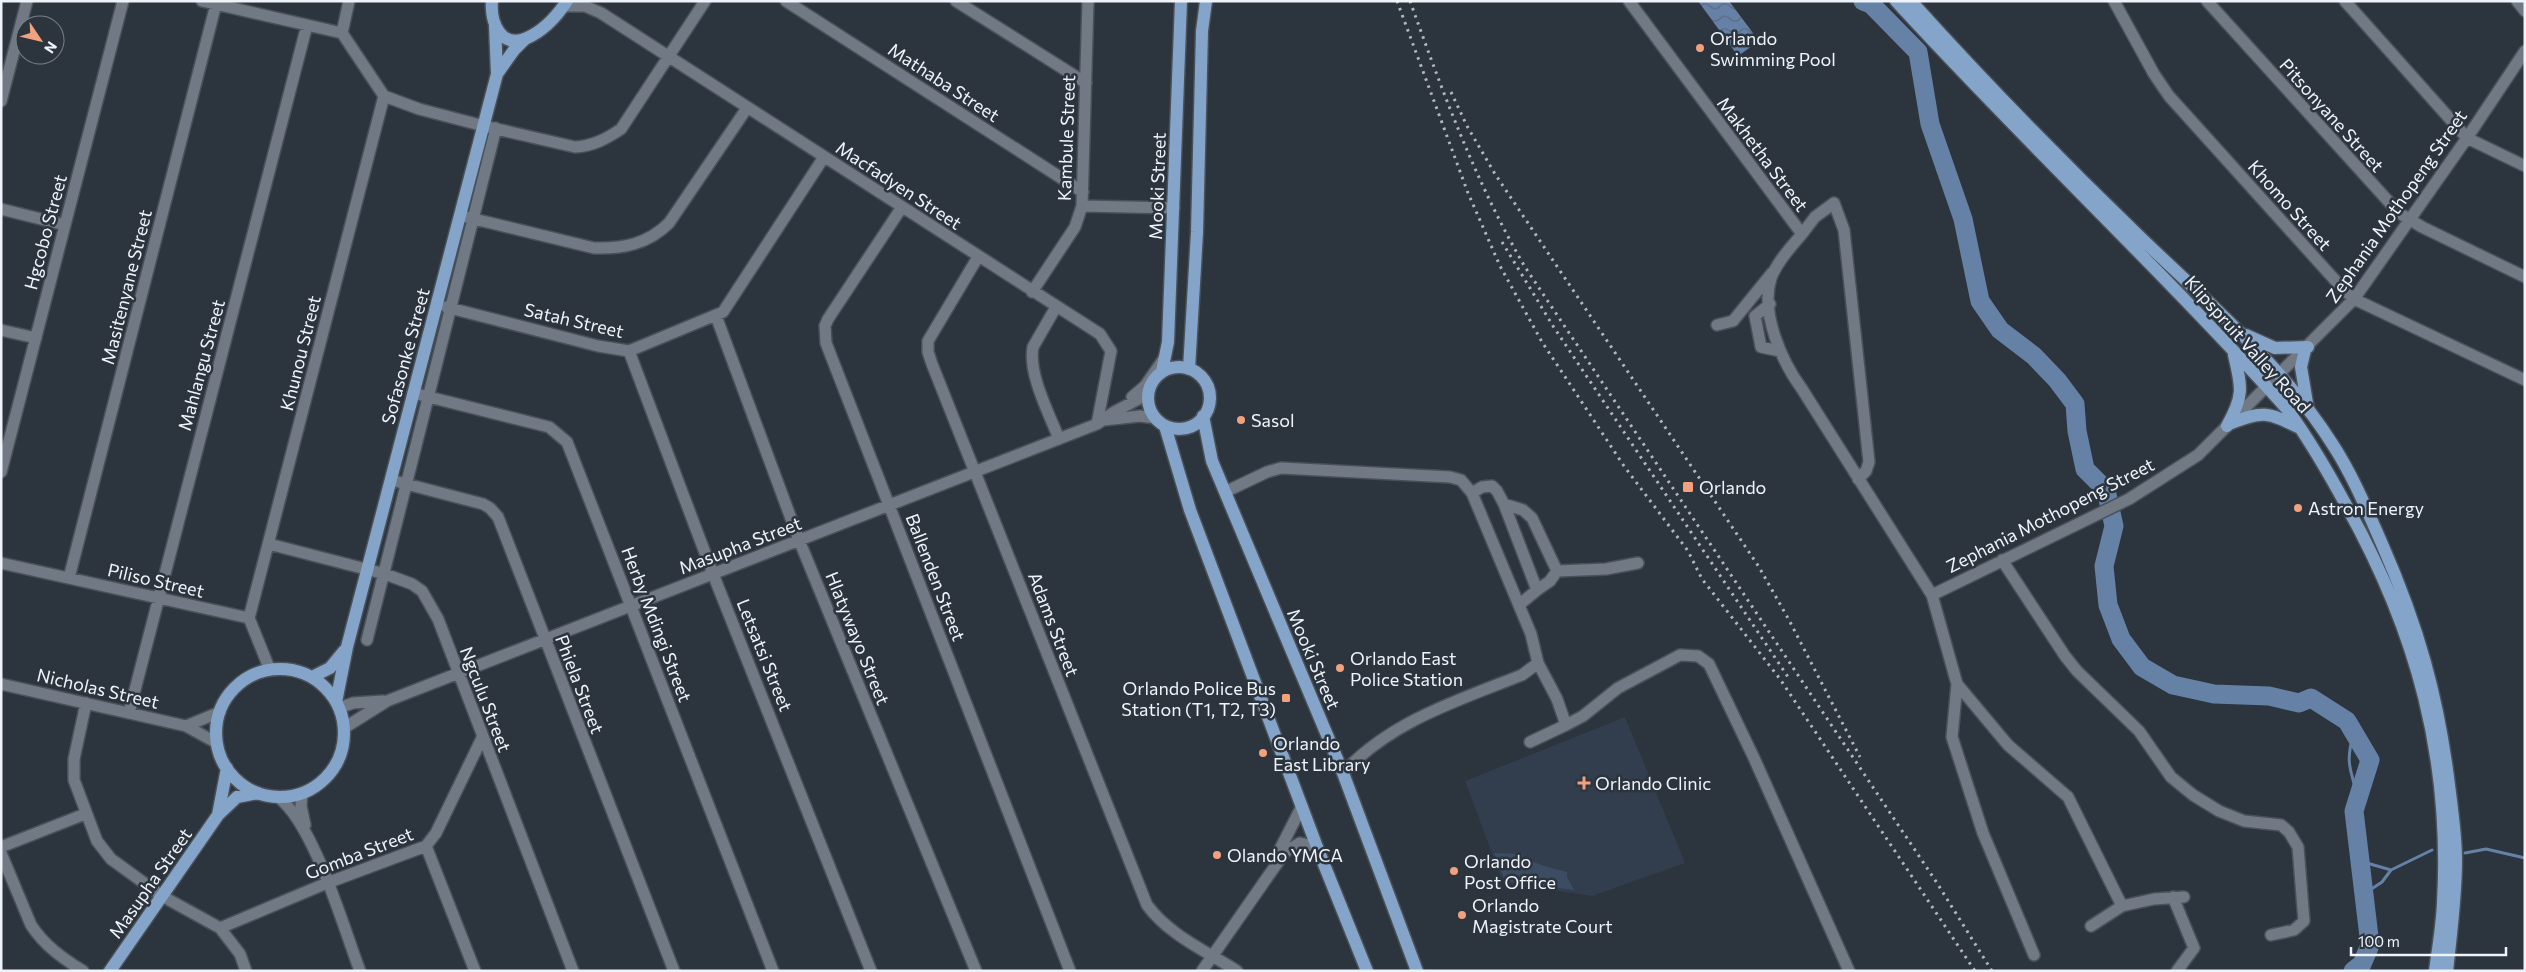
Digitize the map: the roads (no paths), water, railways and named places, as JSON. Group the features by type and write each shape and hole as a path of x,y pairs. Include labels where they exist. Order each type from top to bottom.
{"main road":[{"name":"Sofasonke Street","path":"338,705 347,647 460,215 490,127 497,74 492,1"},
{"name":"Mooki Street","path":"1162,371 1168,342 1181,1"},
{"path":"1194,372 1194,297 1202,30 1206,1"},
{"name":"Klipspruit Valley Road","path":"1896,1 1982,94 2143,256 2266,386 2302,430 2372,551 2391,592 2420,678 2434,738 2444,837 2443,904 2435,971"},
{"name":"Klipspruit Valley Road","path":"1911,1 2001,99 2237,330 2278,374 2332,444 2358,488 2401,587 2423,649 2441,724 2456,857 2455,906 2447,971"},
{"name":"Sofasonke Street","path":"497,74 514,50 524,40 547,24 566,4"},
{"path":"495,26 502,37 508,40 524,40"},
{"path":"2237,330 2275,348 2307,349 2301,367 2308,411"},
{"path":"2228,425 2241,395 2234,353"},
{"path":"1160,422 1175,429 1188,427 1203,416 1209,401 1209,390 1194,372 1177,367 1162,371 1152,384 1148,394 1149,409 1160,422 1190,510 1317,847 1367,971"},
{"path":"2228,425 2252,414 2266,413 2302,430"},
{"name":"Mooki Street","path":"1203,416 1212,461 1344,773 1417,971"},
{"name":"Sofasonke Street","path":"312,677 330,668 347,647"},
{"name":"Sofasonke Street","path":"285,669 312,677 327,689 338,705 344,728 342,748 334,767 320,782 302,793 278,797 258,793 235,778 227,768 217,743 217,727 220,712 228,697 239,684 254,675 270,670 285,669"},
{"name":"Masupha Street","path":"218,815 227,768"},
{"name":"Masupha Street","path":"110,971 218,815 237,798 258,793"}],"street":[{"path":"1,101 27,1"},
{"name":"Hgcobo Street","path":"1,472 123,1"},
{"path":"202,1 342,33 384,96 419,109 575,147 588,146 606,140 621,130 705,1"},
{"path":"342,33 349,1"},
{"name":"Macfadyen Street","path":"590,1 601,13"},
{"name":"Mathaba Street","path":"786,1 1082,192"},
{"path":"956,1 1086,83"},
{"name":"Kambule Street","path":"1032,292 1074,227 1082,206 1088,1"},
{"name":"Makhetha Street","path":"1629,1 1802,234 1779,263 1771,278 1770,304 1780,352 1787,370 1802,389 1932,595 1957,684"},
{"name":"Khomo Street","path":"2114,1 2154,74 2169,96 2354,299 2525,380"},
{"name":"Pitsonyane Street","path":"2207,1 2390,204 2410,220 2525,276"},
{"path":"2344,1 2467,138 2525,166"},
{"path":"2517,1 2525,11"},
{"name":"Masitenyane Street","path":"69,578 216,4"},
{"name":"Macfadyen Street","path":"566,4 585,6 601,13 1100,334 1110,351 1100,422"},
{"name":"Mahlangu Street","path":"129,713 307,25"},
{"name":"Zephania Mothopeng Street","path":"1932,595 2129,499 2198,455 2278,374 2307,349 2354,299 2467,138 2525,51"},
{"name":"Khunou Street","path":"249,618 384,96"},
{"path":"460,215 594,248 615,248 643,241 661,231 669,223 747,108"},
{"path":"367,640 452,308 473,219 490,127"},
{"name":"Satah Street","path":"437,304 598,346 629,351 716,316 728,306 824,157"},
{"path":"1802,234 1815,217 1834,203 1844,230 1870,462 1866,471 1858,479"},
{"path":"1082,206 1174,208"},
{"name":"Ballenden Street","path":"902,207 826,326 826,343 832,365 889,505 1070,971"},
{"path":"1,209 65,225"},
{"name":"Adams Street","path":"978,257 928,340 932,364 1147,905 1156,918 1168,927 1237,971"},
{"path":"1717,325 1733,322 1779,263"},
{"path":"1770,304 1755,316 1761,347 1780,352"},
{"path":"1056,307 1032,347 1032,354 1033,369 1059,439"},
{"name":"Hlatywayo Street","path":"716,316 799,540 976,971"},
{"path":"1,330 36,338"},
{"name":"Letsatsi Street","path":"629,351 713,574 871,971"},
{"path":"1114,412 1142,390 1165,356"},
{"name":"Herby Mdingi Street","path":"413,394 549,427 563,437 569,447 773,971"},
{"name":"Masupha Street","path":"344,728 388,701 1059,439 1100,422 1114,412 1148,394"},
{"name":"Masupha Street","path":"1100,422 1140,416 1160,422"},
{"path":"1225,492 1267,472 1297,468 1450,477 1461,480 1472,493 1519,605 1535,647 1538,663 1557,699 1566,725"},
{"name":"Phiela Street","path":"391,480 483,504 494,511 674,971"},
{"path":"1472,493 1482,487 1492,486 1497,491 1504,504 1537,590"},
{"path":"1504,504 1523,510 1532,518 1557,570"},
{"name":"Ngculu Street","path":"269,544 385,574 412,584 422,591 438,620 482,738 574,971"},
{"path":"2002,560 2077,672 2139,731 2171,777 2193,795 2219,811 2244,821 2281,825 2295,838 2299,853 2304,921 2294,930 2271,935"},
{"name":"Piliso Street","path":"1,563 249,618"},
{"path":"1557,570 1606,569 1638,563"},
{"path":"1519,605 1550,581 1557,570"},
{"path":"249,618 270,670"},
{"path":"1530,742 1583,716 1618,688 1680,655 1698,656 1709,664 1750,749 1849,971"},
{"path":"1344,773 1357,758 1384,736 1408,722 1522,675 1538,663"},
{"name":"Nicholas Street","path":"1,684 186,726 217,743"},
{"path":"1957,684 2008,745 2068,797 2122,906"},
{"path":"1957,684 1952,736 1983,833 2034,955"},
{"name":"Masupha Street","path":"338,705 388,701"},
{"path":"86,703 73,770 74,780 85,814 97,841 110,859 162,896 220,928 240,954 246,971"},
{"path":"186,726 220,712"},
{"name":"Gomba Street","path":"220,928 327,883 426,846 436,833 482,738"},
{"path":"1337,757 1357,758"},
{"path":"302,793 301,806 306,832"},
{"path":"278,797 290,807 306,832 360,971"},
{"path":"1273,869 1277,855 1302,806"},
{"path":"1,847 85,814"},
{"path":"1202,971 1285,852 1296,844 1304,843 1317,847"},
{"path":"426,846 475,971"},
{"path":"1,853 31,925 38,936 47,946 82,971"},
{"path":"2091,926 2122,906 2178,897 2194,948 2178,971"}],"water":[{"path":"1698,1 1729,1 1759,41 1738,56"}],"waterway":[{"path":"1863,1 1871,4 1918,52 1930,124 1963,219 1980,301 2000,330 2034,356 2057,380 2075,404 2077,431 2085,469 2106,490 2114,526 2104,566 2108,605 2121,639 2142,667 2173,685 2214,694 2269,696 2299,703 2311,698 2347,721 2370,760 2354,811 2370,945 2362,964 2353,971"},
{"path":"2354,733 2349,758 2358,797"},
{"path":"2465,853 2486,849 2525,858"},
{"path":"2364,894 2382,882 2391,870 2432,850"},
{"path":"2360,861 2391,870"}],"railway":[{"path":"1397,1 1468,193 1500,266 1542,342 1624,466 1688,551 1702,579 1780,679 1975,971"},
{"path":"1410,1 1435,70 1476,170 1507,235 1525,267 1937,883 1992,971"},
{"path":"1451,92 1467,126 1495,174 1759,567 1789,620 1860,757"},
{"path":"1502,242 1553,326 1790,680"}],"place":[{"name":"Orlando Swimming Pool","path":"1700,48"},
{"name":"Sasol","path":"1241,420"},
{"name":"Orlando","path":"1688,487"},
{"name":"Astron Energy","path":"2298,508"},
{"name":"Orlando East Police Station","path":"1340,668"},
{"name":"Orlando Police Bus Station (T1, T2, T3)","path":"1286,698"},
{"name":"Orlando East Library","path":"1263,753"},
{"name":"Orlando Clinic","path":"1584,783"},
{"name":"Olando YMCA","path":"1217,855"},
{"name":"Orlando Post Office","path":"1454,871"},
{"name":"Orlando Magistrate Court","path":"1462,915"}]}
